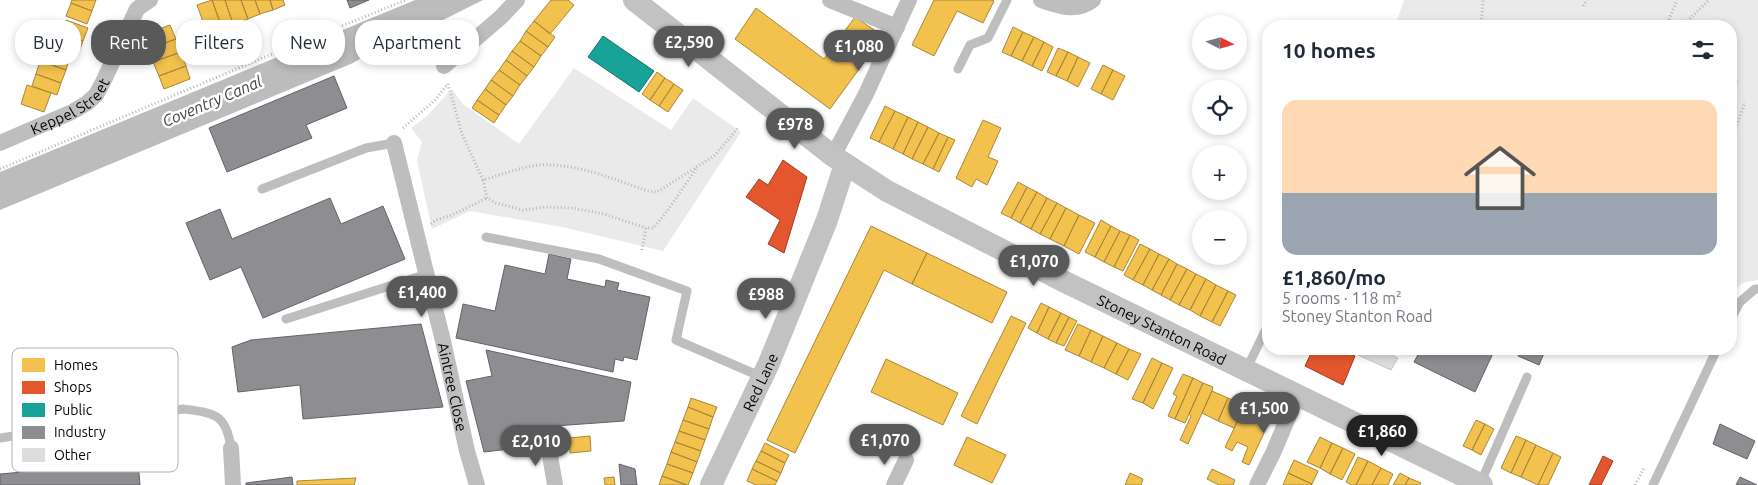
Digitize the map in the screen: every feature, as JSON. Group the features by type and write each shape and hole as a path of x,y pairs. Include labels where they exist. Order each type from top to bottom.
{"main road":[{"name":"Stoney Stanton Road","path":"634,0 839,160 888,191 1062,281 1481,484"},
{"name":"Red Lane","path":"711,485 762,377 827,220 839,160"}],"street":[{"name":"Keppel Street","path":"0,143 72,112 88,103 103,82 137,9 150,0"},
{"path":"444,66 501,17 517,0"},
{"path":"830,0 897,27"},
{"path":"839,160 866,94 909,0"},
{"path":"1041,0 1064,7 1077,8 1093,0"},
{"name":"Aintree Close","path":"394,143 444,341 467,451 477,485"},
{"path":"1257,485 1274,451 1297,396"},
{"path":"548,444 555,485"},
{"path":"231,448 233,485"},
{"path":"894,485 906,460"}],"lane":[{"path":"958,69 970,45 988,38 1008,0"},
{"path":"262,189 366,148 394,143"},
{"path":"486,237 599,259 687,291 676,340 762,377"},
{"path":"286,319 427,274"},
{"path":"1737,308 1740,302 1755,289 1758,289"},
{"path":"1246,370 1262,337"},
{"path":"1653,485 1714,355"},
{"path":"1481,484 1527,378"},
{"path":"178,410 207,412 224,422 229,434 231,448"}],"path":[{"path":"0,169 260,59 406,0"},
{"path":"1583,6 1587,0"},
{"path":"1669,20 1677,0"},
{"path":"1688,20 1709,0"},
{"path":"1482,20 1484,1"},
{"path":"444,66 462,134 483,180 487,198 496,203 523,210 546,207 573,208 604,214 646,228 653,228 665,215 699,165"},
{"path":"394,143 392,136 414,120 435,100 448,84"},
{"path":"1737,125 1745,102"},
{"path":"483,180 512,171 539,166 564,167 583,169 648,191 657,192 714,156 739,127"},
{"path":"417,237 436,220 452,215 487,198"},
{"path":"642,250 646,228"}],"shaded area":[{"path":"1404,0 1758,0 1758,280 1742,283 1737,288 1737,20 1397,20"},
{"path":"574,68 671,130 693,98 741,132 663,251 562,227 470,211 432,229 417,161 422,142 411,128 427,116 452,89 463,104 519,144"}],"water":[{"path":"415,0 483,0 443,20 367,20"},
{"name":"Coventry Canal","path":"355,25 355,62 353,63 0,210 0,172 272,59 272,65 345,65 345,29"}],"building: Homes":[{"path":"72,0 96,0 92,11 71,3"},
{"path":"212,0 219,20 202,20 197,5"},
{"path":"212,0 225,0 232,20 219,20"},
{"path":"225,0 241,0 248,19 232,20"},
{"path":"241,0 255,0 260,14 248,19"},
{"path":"255,0 270,0 273,10 260,14"},
{"path":"270,0 283,0 285,5 273,10"},
{"path":"551,0 568,0 574,5 550,34 534,21"},
{"path":"934,0 994,1 983,23 957,11 934,56 912,45"},
{"path":"71,3 92,11 87,24 81,20 66,16"},
{"path":"756,8 824,59 855,17 883,36 830,109 735,39"},
{"path":"534,21 555,37 548,47 526,31"},
{"path":"81,25 88,28 83,41 81,40"},
{"path":"170,25 176,39 166,43 166,26"},
{"path":"1013,27 1023,32 1011,56 1002,52"},
{"path":"526,31 548,47 541,56 520,41"},
{"path":"1023,32 1034,37 1022,61 1011,56"},
{"path":"1034,37 1044,42 1032,66 1022,61"},
{"path":"176,39 176,54 166,57 166,43"},
{"path":"520,41 541,56 534,67 512,51"},
{"path":"1044,42 1053,47 1042,71 1032,66"},
{"path":"1058,48 1068,52 1056,76 1047,72"},
{"path":"512,51 534,67 527,76 506,60"},
{"path":"1068,52 1078,57 1067,81 1056,76"},
{"path":"176,54 176,65 186,66 159,76 154,65 166,65 166,57"},
{"path":"1078,57 1090,63 1078,87 1067,81"},
{"path":"506,60 527,76 520,85 499,70"},
{"path":"39,65 52,65 66,70 61,83 36,74"},
{"path":"52,65 67,65 66,70"},
{"path":"1103,65 1113,70 1101,94 1091,89"},
{"path":"186,66 190,79 164,89 159,76"},
{"path":"499,70 520,85 513,96 491,80"},
{"path":"1113,70 1125,76 1113,100 1101,94"},
{"path":"657,72 665,78 650,100 642,94"},
{"path":"36,74 61,83 57,95 32,86"},
{"path":"665,78 674,84 659,106 650,100"},
{"path":"491,80 513,96 506,105 485,89"},
{"path":"674,84 683,90 668,112 659,106"},
{"path":"27,85 51,93 44,112 21,104"},
{"path":"485,89 506,105 499,115 477,100"},
{"path":"477,100 499,115 494,123 472,108"},
{"path":"885,106 895,111 879,142 870,138"},
{"path":"895,111 908,117 893,149 879,142"},
{"path":"908,117 918,122 903,154 893,149"},
{"path":"983,120 1001,128 988,157 998,161 987,185 976,179 972,187 956,178"},
{"path":"918,122 928,127 912,159 903,154"},
{"path":"928,127 939,133 923,164 912,159"},
{"path":"939,133 948,137 933,169 923,164"},
{"path":"948,137 955,140 939,172 933,169"},
{"path":"1018,182 1027,187 1011,218 1001,213"},
{"path":"1027,187 1037,192 1020,223 1011,218"},
{"path":"1037,192 1047,198 1031,229 1020,223"},
{"path":"1047,198 1057,203 1040,234 1031,229"},
{"path":"1057,203 1066,208 1050,239 1040,234"},
{"path":"1066,208 1079,215 1064,246 1050,239"},
{"path":"1079,215 1095,223 1079,254 1064,246"},
{"path":"1101,220 1111,226 1095,257 1085,252"},
{"path":"871,226 927,253 912,284 884,270 795,453 767,440"},
{"path":"1111,226 1120,231 1104,262 1095,257"},
{"path":"1120,231 1130,235 1114,267 1104,262"},
{"path":"1130,235 1139,240 1123,271 1114,267"},
{"path":"1140,244 1150,249 1133,280 1124,275"},
{"path":"1150,249 1159,254 1143,285 1133,280"},
{"path":"927,253 1007,292 992,323 912,284"},
{"path":"1159,254 1169,259 1152,290 1143,285"},
{"path":"1169,259 1177,264 1161,295 1152,290"},
{"path":"1177,264 1187,269 1170,300 1161,295"},
{"path":"1187,269 1196,274 1179,305 1170,300"},
{"path":"1196,274 1206,279 1190,310 1179,305"},
{"path":"1206,279 1216,285 1200,316 1190,310"},
{"path":"1216,285 1228,291 1212,322 1200,316"},
{"path":"1228,291 1236,295 1220,326 1212,322"},
{"path":"1041,303 1049,307 1037,333 1028,328"},
{"path":"1049,307 1061,313 1048,339 1037,333"},
{"path":"1061,313 1069,317 1056,343 1048,339"},
{"path":"1011,316 1026,323 977,424 961,416"},
{"path":"1069,317 1077,321 1064,346 1056,343"},
{"path":"1078,324 1091,330 1079,356 1065,350"},
{"path":"1091,330 1103,336 1091,362 1079,356"},
{"path":"1103,336 1117,343 1104,368 1091,362"},
{"path":"1117,343 1129,349 1116,374 1104,368"},
{"path":"1129,349 1141,354 1128,380 1116,374"},
{"path":"1152,358 1162,363 1143,403 1132,399"},
{"path":"886,359 958,393 943,425 871,392"},
{"path":"1162,363 1173,368 1153,409 1143,403"},
{"path":"1183,374 1193,378 1175,419 1168,416 1177,396 1173,394"},
{"path":"1193,378 1203,383 1185,423 1175,419"},
{"path":"1203,383 1213,387 1188,444 1180,440"},
{"path":"1212,391 1228,398 1218,421 1202,413"},
{"path":"691,398 717,407 713,417 688,407"},
{"path":"1228,398 1245,406 1234,428 1218,421"},
{"path":"1247,402 1273,414 1249,465 1242,462 1248,447 1237,442 1232,451 1225,447"},
{"path":"688,407 713,417 709,429 683,420"},
{"path":"683,420 709,429 705,440 679,431"},
{"path":"1476,420 1485,424 1472,450 1463,446"},
{"path":"1485,424 1494,429 1481,455 1472,450"},
{"path":"679,431 705,440 701,451 675,442"},
{"path":"590,436 591,451 570,453 569,438"},
{"path":"1516,436 1526,440 1511,473 1501,468"},
{"path":"967,437 1006,455 992,483 954,465"},
{"path":"1320,437 1332,443 1320,468 1307,462"},
{"path":"1526,440 1536,445 1521,477 1511,473"},
{"path":"675,442 701,451 697,462 671,452"},
{"path":"765,443 789,455 785,463 761,451"},
{"path":"1332,443 1343,448 1330,474 1320,468"},
{"path":"1536,445 1553,453 1538,485 1521,477"},
{"path":"1343,448 1355,454 1342,480 1330,474"},
{"path":"761,451 785,463 781,473 756,461"},
{"path":"671,452 697,462 693,473 667,464"},
{"path":"1553,453 1561,457 1548,485 1538,485"},
{"path":"1358,457 1368,461 1356,485 1352,485 1346,482"},
{"path":"1294,460 1318,471 1312,484 1288,473"},
{"path":"756,461 781,473 777,481 752,469"},
{"path":"1368,461 1381,468 1372,485 1356,485"},
{"path":"667,464 693,473 688,485 662,476"},
{"path":"1381,468 1393,474 1388,485 1372,485"},
{"path":"752,469 777,481 775,485 756,485 747,481"},
{"path":"1212,469 1235,480 1233,485 1219,485 1207,479"},
{"path":"1130,473 1143,479 1141,485 1125,485"},
{"path":"1288,473 1312,484 1283,485"},
{"path":"1400,473 1409,478 1405,485 1393,485"},
{"path":"662,476 686,485 659,485"},
{"path":"614,477 615,485 605,485 604,478"},
{"path":"356,478 354,485 297,485 297,481"},
{"path":"1409,478 1421,483 1420,485 1405,485"}],"building: Shops":[{"path":"783,160 807,177 784,253 768,244 780,220 746,197 759,179 768,185"},
{"path":"1310,355 1355,356 1343,385 1305,366"},
{"path":"1603,456 1613,461 1601,485 1589,485"}],"building: Public":[{"path":"603,36 654,71 639,92 588,57"}],"building: Industry":[{"path":"347,0 369,0 350,8"},
{"path":"334,76 347,108 306,125 312,138 227,172 209,128"},
{"path":"330,198 341,224 383,206 405,259 263,318 241,267 210,280 186,223 220,209 232,239"},
{"path":"549,254 571,259 567,279 605,287 606,280 619,283 617,290 650,297 637,360 624,357 623,361 615,359 613,372 456,338 463,304 495,311 505,265 545,274"},
{"path":"421,324 443,407 303,419 300,385 238,392 232,347 251,340"},
{"path":"486,350 631,382 624,421 541,427 542,431 525,433 527,447 484,452 466,381 492,376"},
{"path":"1418,355 1492,355 1475,392 1414,362"},
{"path":"1518,355 1543,355 1539,365"},
{"path":"1720,424 1755,441 1747,459 1713,444"},
{"path":"619,464 635,469 637,485 621,485"},
{"path":"23,472 139,472 140,485 0,485 0,474"},
{"path":"292,477 293,485 246,485 246,483"},
{"path":"1740,477 1757,485 1736,485"}],"building: Other":[{"path":"1358,355 1392,355 1398,358 1391,370"}]}
